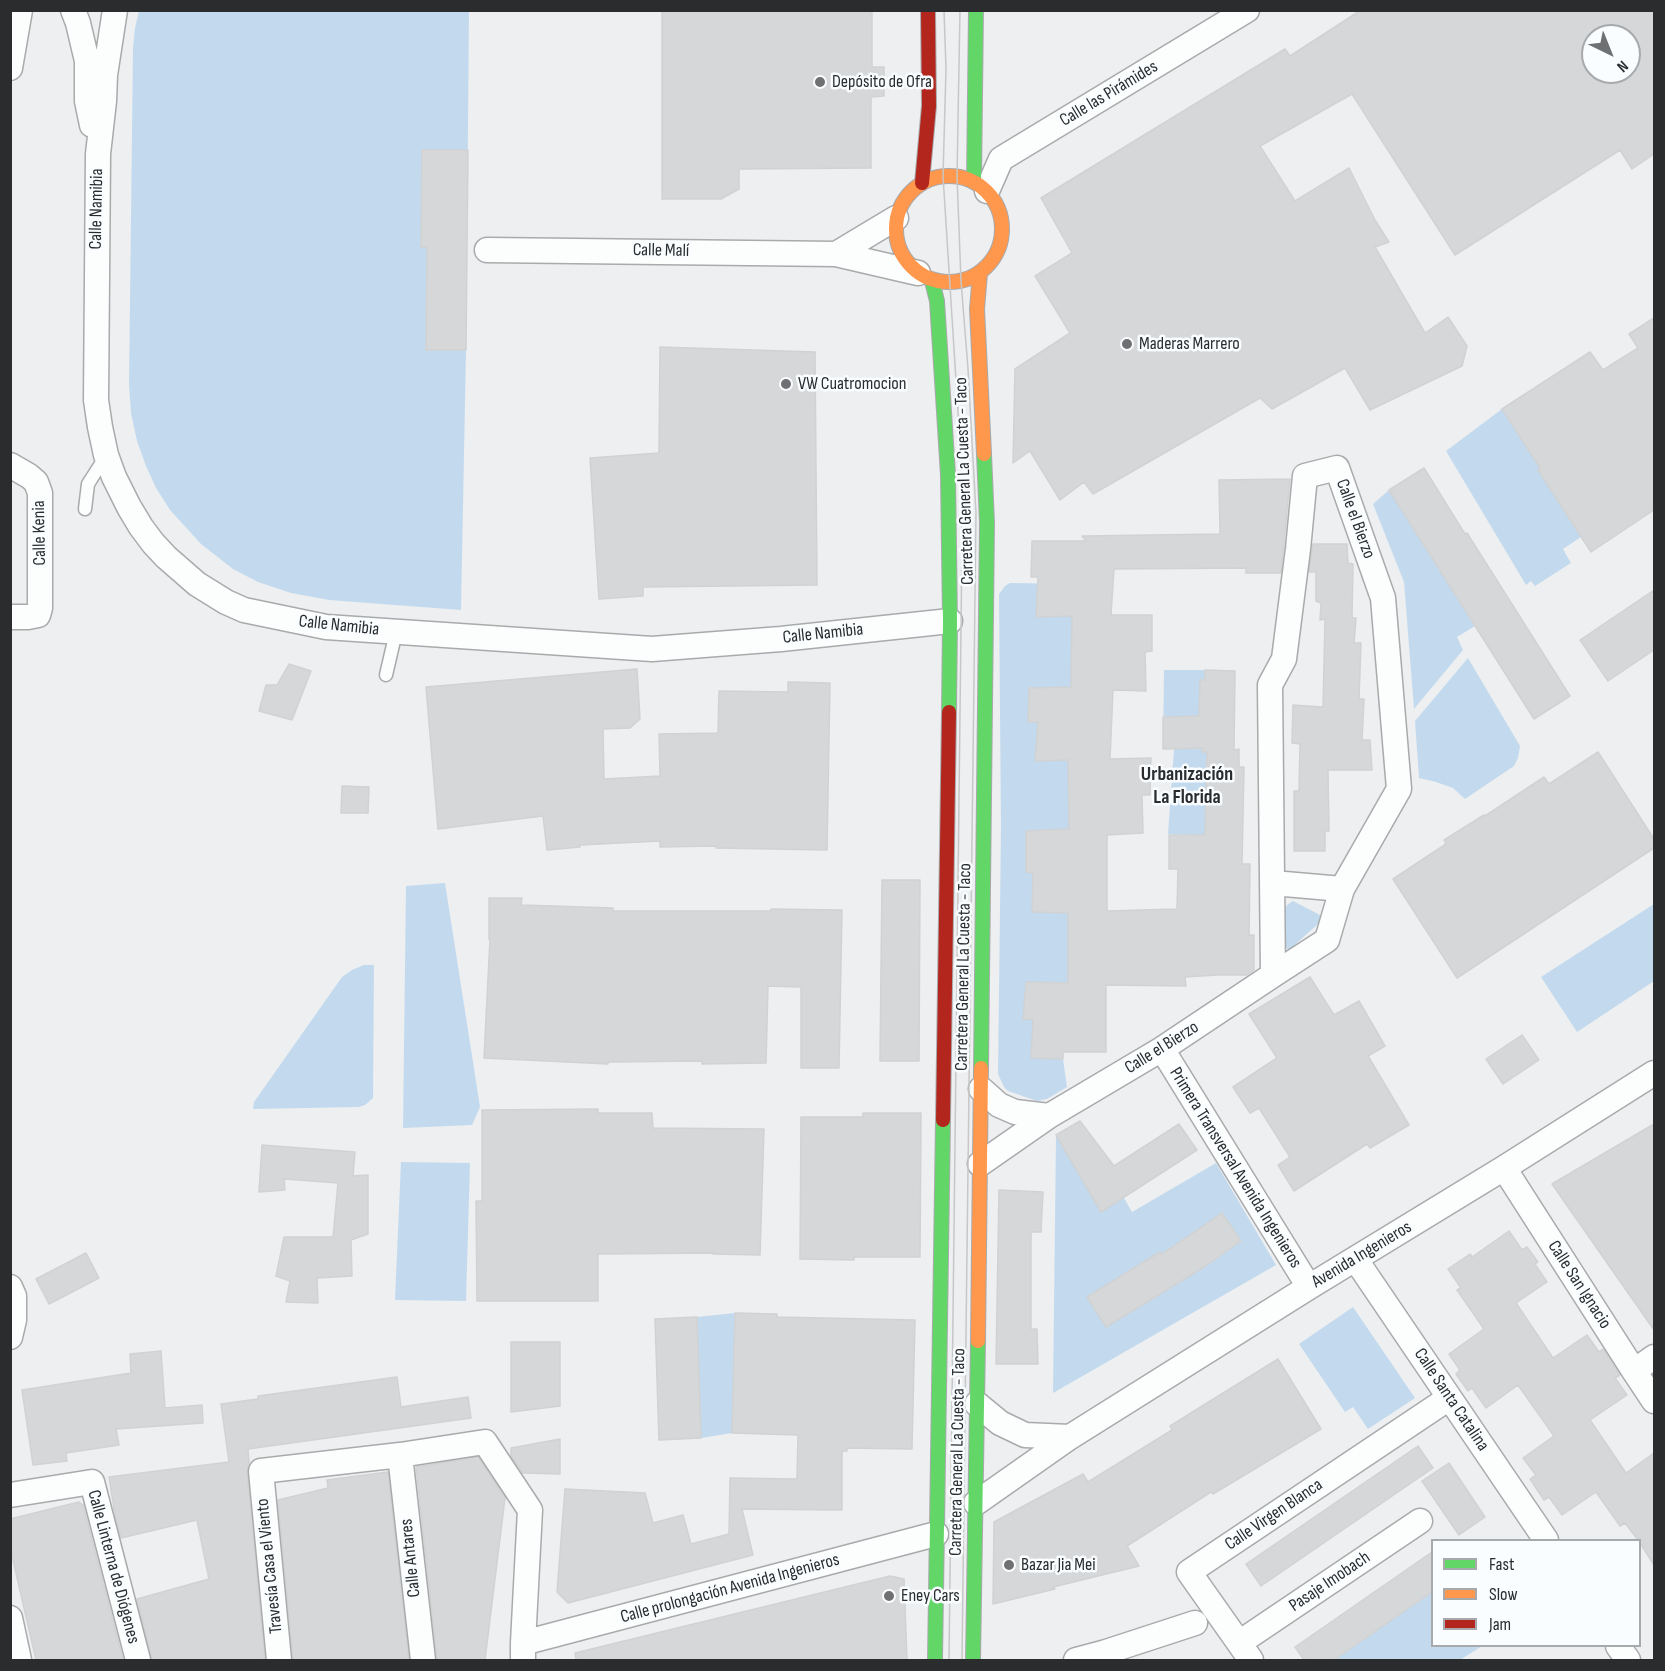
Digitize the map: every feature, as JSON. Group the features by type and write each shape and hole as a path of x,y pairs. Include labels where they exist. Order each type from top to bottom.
{"main road":[{"path":"922,183 929,106 928,10"},
{"path":"976,10 981,186"},
{"path":"957,176 981,186 996,203 1002,218 1003,234 995,256 980,273 961,281 949,283 925,277 906,262 898,247 895,233 896,218 901,204 910,192 932,178 957,176"},
{"name":"Carretera General La Cuesta - Taco","path":"973,1660 987,523 977,309 980,273"},
{"name":"Carretera General La Cuesta - Taco","path":"925,277 937,301 948,475 950,621 935,1660"}],"street":[{"name":"Calle Namibia","path":"72,10 85,51 87,102 98,154"},
{"name":"Calle Namibia","path":"90,10 90,20 105,75"},
{"name":"Calle Namibia","path":"114,10 98,154 96,400 101,434 106,455 122,493 147,535 182,571 209,592 243,610 326,627 652,649 781,639 950,621"},
{"name":"Calle las Pirámides","path":"981,186 1001,159 1247,10"},
{"path":"10,68 22,14"},
{"path":"836,254 896,218"},
{"name":"Calle Malí","path":"486,250 836,254 925,277"},
{"name":"Calle Kenia","path":"10,465 36,482 40,493 40,608 38,615 10,617"},
{"name":"Calle el Bierzo","path":"980,1164 1049,1116 1162,1049 1327,940 1342,889 1399,789 1383,598 1337,468 1305,476 1284,659 1270,685 1274,975"},
{"path":"1273,883 1342,889"},
{"name":"Primera Transversal Avenida Ingenieros","path":"1162,1049 1309,1287"},
{"name":"Avenida Ingenieros","path":"976,1503 1070,1437 1654,1073"},
{"path":"981,1089 999,1105 1015,1113 1049,1116"},
{"name":"Calle San Ignacio","path":"1504,1168 1654,1401"},
{"name":"Calle Santa Catalina","path":"1356,1260 1545,1539"},
{"path":"10,1287 14,1296 14,1320 10,1337"},
{"path":"1634,1371 1654,1357"},
{"name":"Calle Virgen Blanca","path":"1245,1652 1189,1572 1449,1398"},
{"path":"977,1404 1000,1423 1025,1435 1070,1437"},
{"path":"400,1455 485,1442 530,1510 523,1652"},
{"name":"Travesía Casa el Viento","path":"279,1660 261,1471 400,1455"},
{"name":"Calle Antares","path":"400,1455 423,1660"},
{"name":"Calle Linterna de Diógenes","path":"10,1495 92,1482 138,1660"},
{"name":"Pasaje Imobach","path":"1245,1652 1420,1521"},
{"name":"Calle prolongación Avenida Ingenieros","path":"523,1652 936,1534"},
{"path":"10,1618 19,1660"},
{"path":"1076,1660 1109,1656 1195,1623"},
{"path":"1619,1647 1628,1660"}],"lane":[{"path":"86,509 88,484 106,455"},
{"path":"386,675 396,632"}],"shaded area":[{"path":"139,11 469,11 461,610 329,600 291,593 258,582 233,569 201,544 170,510 156,488 137,441 131,413 129,385 133,48"},
{"path":"1502,409 1545,465 1538,470 1581,537 1563,549 1571,563 1535,586 1531,581 1526,585 1446,451"},
{"path":"1389,490 1475,626 1457,637 1463,650 1414,709 1404,582 1373,504"},
{"path":"1010,583 1079,584 1071,713 1063,687 1029,688 1028,721 1038,722 1036,761 1067,760 1069,733 1069,855 1059,830 1034,831 1033,912 1065,913 1066,878 1076,878 1068,1010 1033,1019 1031,1058 1063,1059 1067,1087 1047,1099 1037,1101 1008,1091 998,1074 1001,828 999,594"},
{"path":"1468,658 1520,746 1514,766 1465,799 1453,788 1419,778 1415,721"},
{"path":"1164,670 1205,670 1203,733 1212,810 1201,858 1201,835 1168,834 1174,749 1163,749"},
{"path":"445,883 480,1107 472,1125 403,1128 406,886"},
{"path":"1293,901 1322,916 1318,924 1289,950 1284,946 1285,909"},
{"path":"1654,904 1654,981 1577,1032 1541,977"},
{"path":"364,965 374,965 373,1098 359,1107 253,1109 254,1102 342,977"},
{"path":"1056,1135 1124,1198 1132,1212 1216,1163 1276,1265 1053,1393"},
{"path":"401,1162 470,1163 466,1301 395,1300"},
{"path":"1353,1307 1415,1398 1368,1429 1353,1407 1345,1412 1299,1344"},
{"path":"735,1313 732,1433 701,1438 697,1317"},
{"path":"1431,1593 1431,1647 1480,1647 1460,1660 1334,1660"}],"building":[{"path":"662,10 872,10 872,67 884,67 884,96 871,97 871,168 739,169 739,189 721,199 662,199"},
{"path":"1361,10 1654,10 1654,154 1632,169 1620,150 1455,255 1352,94 1260,146 1295,201 1349,168 1375,220 1389,242 1375,247 1425,333 1448,317 1467,346 1462,366 1370,410 1345,368 1272,409 1260,398 1093,494 1084,482 1060,500 1030,451 1013,463 1015,369 1070,333 1035,276 1072,253 1041,198 1285,49 1290,56"},
{"path":"422,150 468,150 466,350 426,350 427,247 421,247"},
{"path":"1654,318 1654,510 1591,552 1502,409 1590,352 1603,370 1638,348 1629,334"},
{"path":"660,347 815,352 817,585 643,587 643,596 599,599 590,458 659,453"},
{"path":"1424,468 1570,696 1534,719 1389,490"},
{"path":"1290,479 1281,573 1246,573 1246,568 1114,569 1111,615 1152,615 1152,651 1145,652 1146,691 1113,690 1110,759 1151,758 1150,795 1142,795 1143,833 1107,835 1107,911 1177,909 1178,869 1169,869 1169,835 1205,835 1207,752 1202,752 1202,748 1163,749 1163,717 1199,716 1200,680 1205,680 1205,670 1235,671 1234,750 1239,749 1239,767 1244,767 1242,864 1250,864 1249,935 1254,935 1254,970 1247,975 1185,977 1186,986 1106,985 1106,1052 1063,1052 1063,1059 1031,1058 1033,1019 1023,1020 1026,982 1068,983 1068,913 1032,912 1033,873 1026,872 1026,831 1069,829 1068,760 1035,761 1038,722 1028,722 1029,688 1071,687 1072,616 1036,617 1038,577 1031,577 1032,541 1086,541 1082,536 1220,534 1219,480"},
{"path":"1313,544 1347,544 1348,563 1353,564 1352,618 1356,618 1354,643 1361,643 1359,699 1364,699 1362,740 1370,740 1372,770 1328,770 1329,831 1325,831 1325,851 1294,851 1294,791 1299,791 1300,744 1292,743 1293,705 1323,707 1325,619 1320,620 1321,603 1316,601 1316,572 1309,572"},
{"path":"1654,590 1654,650 1608,681 1580,640"},
{"path":"289,664 311,671 292,720 259,711 266,685 277,685"},
{"path":"637,669 640,719 630,728 603,729 604,779 660,776 659,734 718,733 719,691 788,692 788,682 830,683 827,850 716,848 716,846 660,847 660,841 580,845 580,847 547,850 543,816 438,829 426,687"},
{"path":"1598,752 1654,839 1654,848 1457,978 1393,879 1446,844 1444,840 1544,777 1549,784"},
{"path":"342,786 369,787 368,813 341,813"},
{"path":"882,880 920,880 919,1061 880,1061"},
{"path":"489,898 522,898 521,905 613,908 613,911 842,910 839,1068 801,1068 801,987 768,986 766,1063 702,1064 702,1061 608,1062 608,1064 484,1058 490,939"},
{"path":"1310,977 1334,1015 1359,1001 1385,1046 1368,1056 1409,1125 1370,1148 1367,1144 1294,1191 1278,1165 1290,1157 1259,1108 1250,1113 1233,1087 1277,1058 1249,1014"},
{"path":"1522,1035 1539,1060 1503,1084 1486,1059"},
{"path":"598,1109 598,1113 652,1113 653,1128 764,1129 760,1255 598,1254 598,1301 477,1301 476,1201 482,1201 482,1110"},
{"path":"863,1113 921,1113 920,1257 854,1257 854,1260 800,1259 801,1117 863,1117"},
{"path":"1080,1121 1114,1166 1179,1124 1197,1150 1101,1212 1056,1135"},
{"path":"1654,1124 1654,1330 1552,1184"},
{"path":"262,1145 355,1152 353,1176 368,1175 368,1234 351,1240 352,1276 317,1278 318,1303 286,1302 290,1281 276,1276 284,1237 333,1237 338,1183 284,1179 285,1190 259,1192"},
{"path":"999,1190 1043,1192 1041,1232 1031,1232 1031,1329 1037,1329 1038,1364 996,1364"},
{"path":"1222,1213 1241,1241 1204,1267 1106,1327 1087,1297 1160,1252 1162,1254"},
{"path":"1509,1231 1522,1250 1527,1247 1538,1262 1535,1264 1547,1282 1516,1303 1553,1358 1587,1335 1599,1352 1603,1349 1620,1375 1615,1378 1627,1395 1590,1420 1626,1473 1654,1453 1654,1565 1641,1545 1641,1539 1637,1539 1625,1523 1620,1526 1596,1492 1562,1515 1549,1497 1544,1500 1530,1479 1536,1475 1523,1458 1554,1436 1518,1385 1486,1408 1472,1388 1468,1391 1456,1374 1460,1370 1449,1354 1484,1329 1457,1290 1461,1288 1448,1269 1470,1254 1472,1257"},
{"path":"86,1253 99,1278 49,1304 36,1279"},
{"path":"735,1313 777,1314 777,1317 915,1320 912,1449 847,1448 847,1451 842,1451 842,1510 742,1509 753,1555 568,1603 557,1592 565,1489 645,1493 653,1523 683,1515 691,1544 729,1534 730,1478 797,1479 798,1435 732,1433"},
{"path":"697,1317 701,1438 659,1440 655,1319"},
{"path":"511,1342 560,1342 560,1406 511,1412"},
{"path":"161,1351 165,1408 202,1405 203,1423 116,1429 119,1445 66,1453 67,1461 33,1465 22,1390 131,1373 130,1354"},
{"path":"1278,1359 1321,1429 1213,1494 1211,1492 1127,1546 1139,1566 993,1604 994,1522 1083,1474 1088,1482 1172,1430 1170,1426"},
{"path":"397,1377 401,1407 468,1397 471,1418 248,1449 247,1472 265,1660 152,1660 137,1599 209,1579 197,1520 121,1538 109,1477 229,1462 221,1404 258,1399 258,1396"},
{"path":"560,1439 560,1474 523,1473 511,1456 511,1448"},
{"path":"1418,1446 1433,1468 1261,1586 1246,1564"},
{"path":"478,1457 505,1498 485,1660 437,1660 416,1467"},
{"path":"1449,1463 1485,1517 1459,1535 1422,1481"},
{"path":"388,1472 409,1660 293,1660 278,1500 328,1488 327,1480"},
{"path":"79,1502 83,1505 123,1660 36,1660 10,1547 10,1519"},
{"path":"1431,1553 1431,1593 1334,1660 1304,1660 1295,1647"},
{"path":"890,1576 904,1579 907,1660 576,1660 575,1653"}],"tram line":[{"path":"944,10 946,69 943,176 960,443 962,541 949,1660"},
{"path":"960,10 957,176 961,281 976,513 962,1660"}],"traffic: fast":[{"path":"974,181 976,10"},
{"path":"932,281 937,301 948,475 949,712"},
{"path":"981,1068 987,523 984,454"},
{"path":"935,1660 943,1120"},
{"path":"973,1660 978,1341"}],"traffic: slow":[{"path":"949,176 969,180 987,191 998,209 1002,229 998,249 987,267 969,278 949,282 929,278 911,267 900,249 896,229 900,209 911,191 929,180 949,176"},
{"path":"980,273 977,309 984,454"},
{"path":"978,1341 981,1068"}],"traffic: jam":[{"path":"922,183 929,106 928,10"},
{"path":"943,1120 949,712"}],"place":[{"name":"Depósito de Ofra","path":"820,82"},
{"name":"Maderas Marrero","path":"1127,344"},
{"name":"VW Cuatromocion","path":"786,384"},
{"name":"Bazar Jia Mei","path":"1009,1565"},
{"name":"Eney Cars","path":"889,1596"}],"district":[{"name":"Urbanización La Florida","path":"1187,786"}]}
